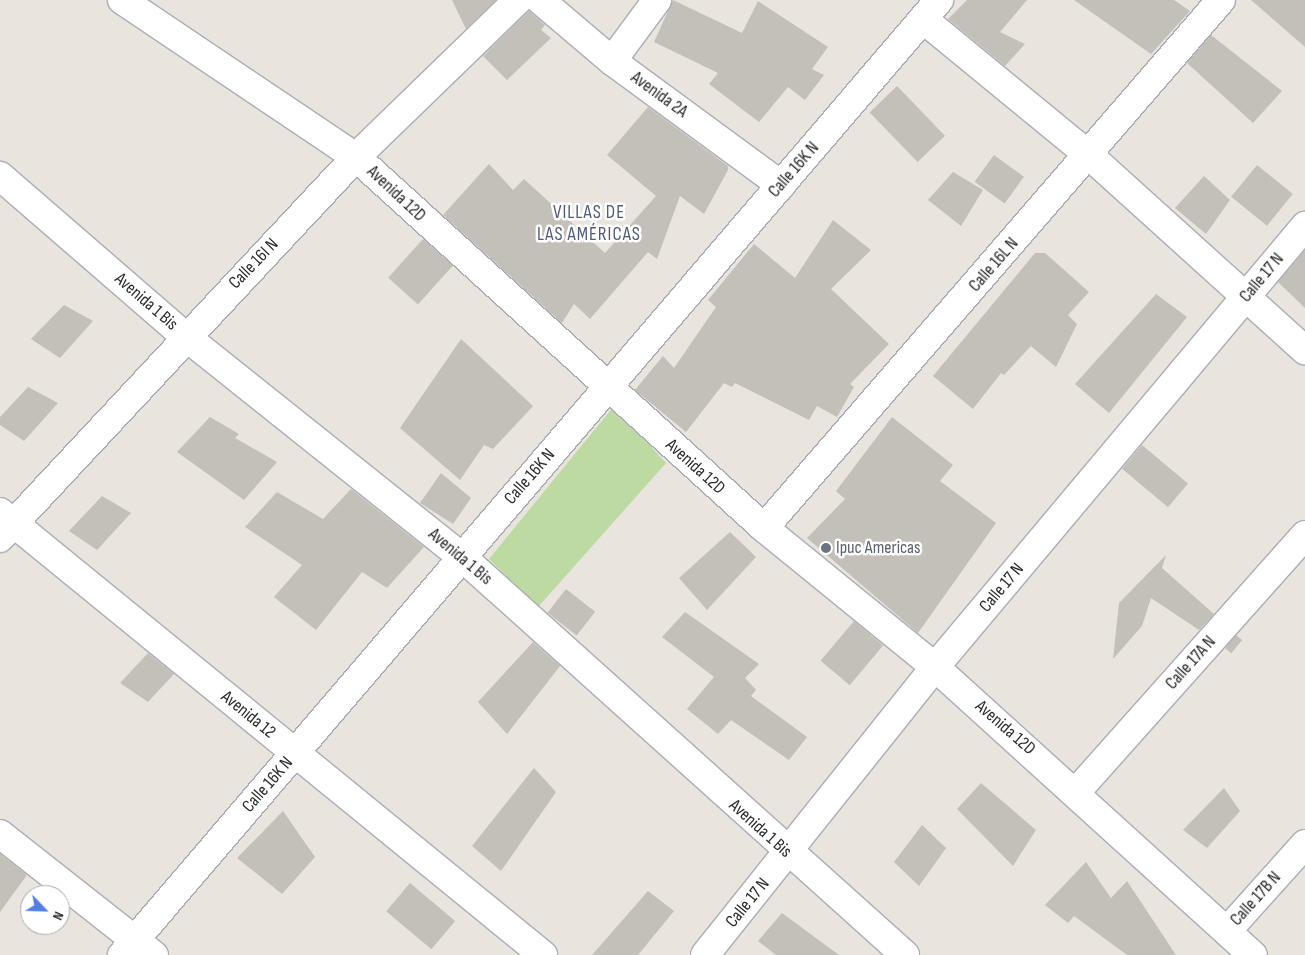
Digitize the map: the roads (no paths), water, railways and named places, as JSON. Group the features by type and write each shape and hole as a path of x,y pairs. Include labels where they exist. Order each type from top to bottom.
{"street":[{"name":"Avenida 12D","path":"122,0 356,157 607,388 764,528 935,666 1077,791 1253,955"},
{"name":"Calle 16I N","path":"4,525 356,157 518,0"},
{"name":"Avenida 2A","path":"540,0 612,61 781,185"},
{"path":"612,61 657,0"},
{"name":"Calle 16L N","path":"764,528 1090,156 1221,0"},
{"path":"931,10 1305,350"},
{"name":"Calle 16K N","path":"137,950 295,753 461,556 931,10"},
{"name":"Avenida 1 Bis","path":"0,176 185,336 461,556 788,854 906,955"},
{"name":"Calle 17 N","path":"705,955 788,854 935,666 1305,226"},
{"name":"Avenida 12","path":"4,525 295,753 543,955"},
{"name":"Calle 17A N","path":"1077,791 1305,535"},
{"path":"0,834 137,950"},
{"name":"Calle 17B N","path":"1227,931 1305,844"}],"place":[{"name":"Ipuc Americas","path":"826,548"}],"district":[{"name":"VILLAS DE LAS AMÉRICAS","path":"589,224"}]}
